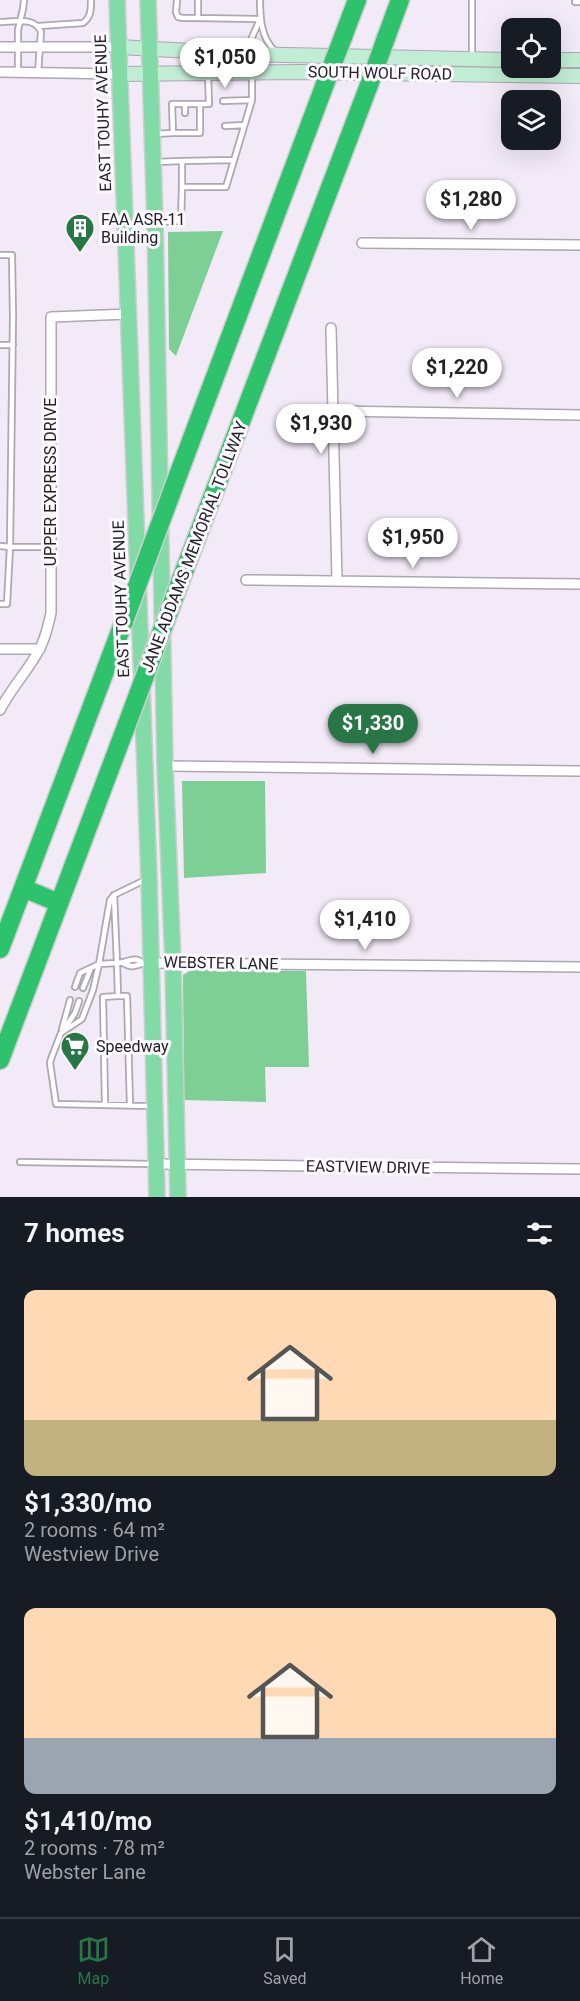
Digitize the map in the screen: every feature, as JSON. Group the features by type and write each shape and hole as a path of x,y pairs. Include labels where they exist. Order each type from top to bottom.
{"highway":[{"path":"0,949 357,0"},
{"name":"JANE ADDAMS MEMORIAL TOLLWAY","path":"0,1060 400,0"},
{"path":"23,888 59,903"}],"main road":[{"name":"EAST TOUHY AVENUE","path":"117,0 149,878 147,963 158,1197"},
{"path":"148,0 155,222 165,766 173,963 178,1197"},
{"name":"SOUTH WOLF ROAD","path":"119,47 241,54 501,60"},
{"path":"561,60 580,60"},
{"name":"SOUTH WOLF ROAD","path":"120,74 580,76"}],"street":[{"name":"SOUTH WOLF ROAD","path":"0,47 119,47"},
{"name":"SOUTH WOLF ROAD","path":"0,72 120,74"},
{"path":"362,243 580,245"},
{"name":"UPPER EXPRESS DRIVE","path":"0,710 8,693 40,650 51,613 51,317 129,314"},
{"path":"331,328 337,581"},
{"path":"333,411 580,415"},
{"path":"246,580 580,584"},
{"path":"0,649 40,650"},
{"path":"165,766 580,771"},
{"name":"WEBSTER LANE","path":"147,963 580,967"},
{"name":"EASTVIEW DRIVE","path":"157,1164 580,1169"}],"lane":[{"path":"18,73 19,22 24,0"},
{"path":"0,22 31,21 39,26 82,23 88,19 91,0"},
{"path":"260,0 260,19 267,42 279,55"},
{"path":"472,0 472,59"},
{"path":"176,2 178,17 260,19"},
{"path":"176,2 183,5"},
{"path":"192,5 198,3 198,18"},
{"path":"241,54 250,42 260,19"},
{"path":"38,73 39,26"},
{"path":"182,187 226,187 252,100 252,73"},
{"path":"173,134 172,104 209,104 208,74"},
{"path":"223,101 252,100"},
{"path":"185,104 185,113"},
{"path":"152,134 201,133 200,104"},
{"path":"225,126 244,125"},
{"path":"186,126 186,133"},
{"path":"153,162 234,160"},
{"path":"155,222 181,221 182,161"},
{"path":"0,255 12,255 13,345 10,546 7,604 0,604"},
{"path":"0,345 13,345"},
{"path":"0,546 51,547"},
{"path":"61,1033 82,1019 93,990 110,900 149,878"},
{"path":"114,896 118,996"},
{"path":"75,987 80,973 99,964 123,963 138,958 147,963"},
{"path":"83,988 90,968"},
{"path":"105,1104 107,1049 103,997 127,996 126,1081 130,1105"},
{"path":"70,1000 50,1063 56,1104 155,1106"},
{"path":"61,1033 75,1013 79,1001"},
{"path":"20,1162 157,1164"}],"green space":[{"path":"223,231 176,356 169,349 168,232"},
{"path":"182,781 265,781 266,873 184,878"},
{"path":"191,970 306,971 309,1067 265,1067 266,1102 184,1100 183,975"}],"place":[{"name":"FAA ASR-11 Building","path":"80,254"},
{"name":"Speedway","path":"75,1072"}]}
